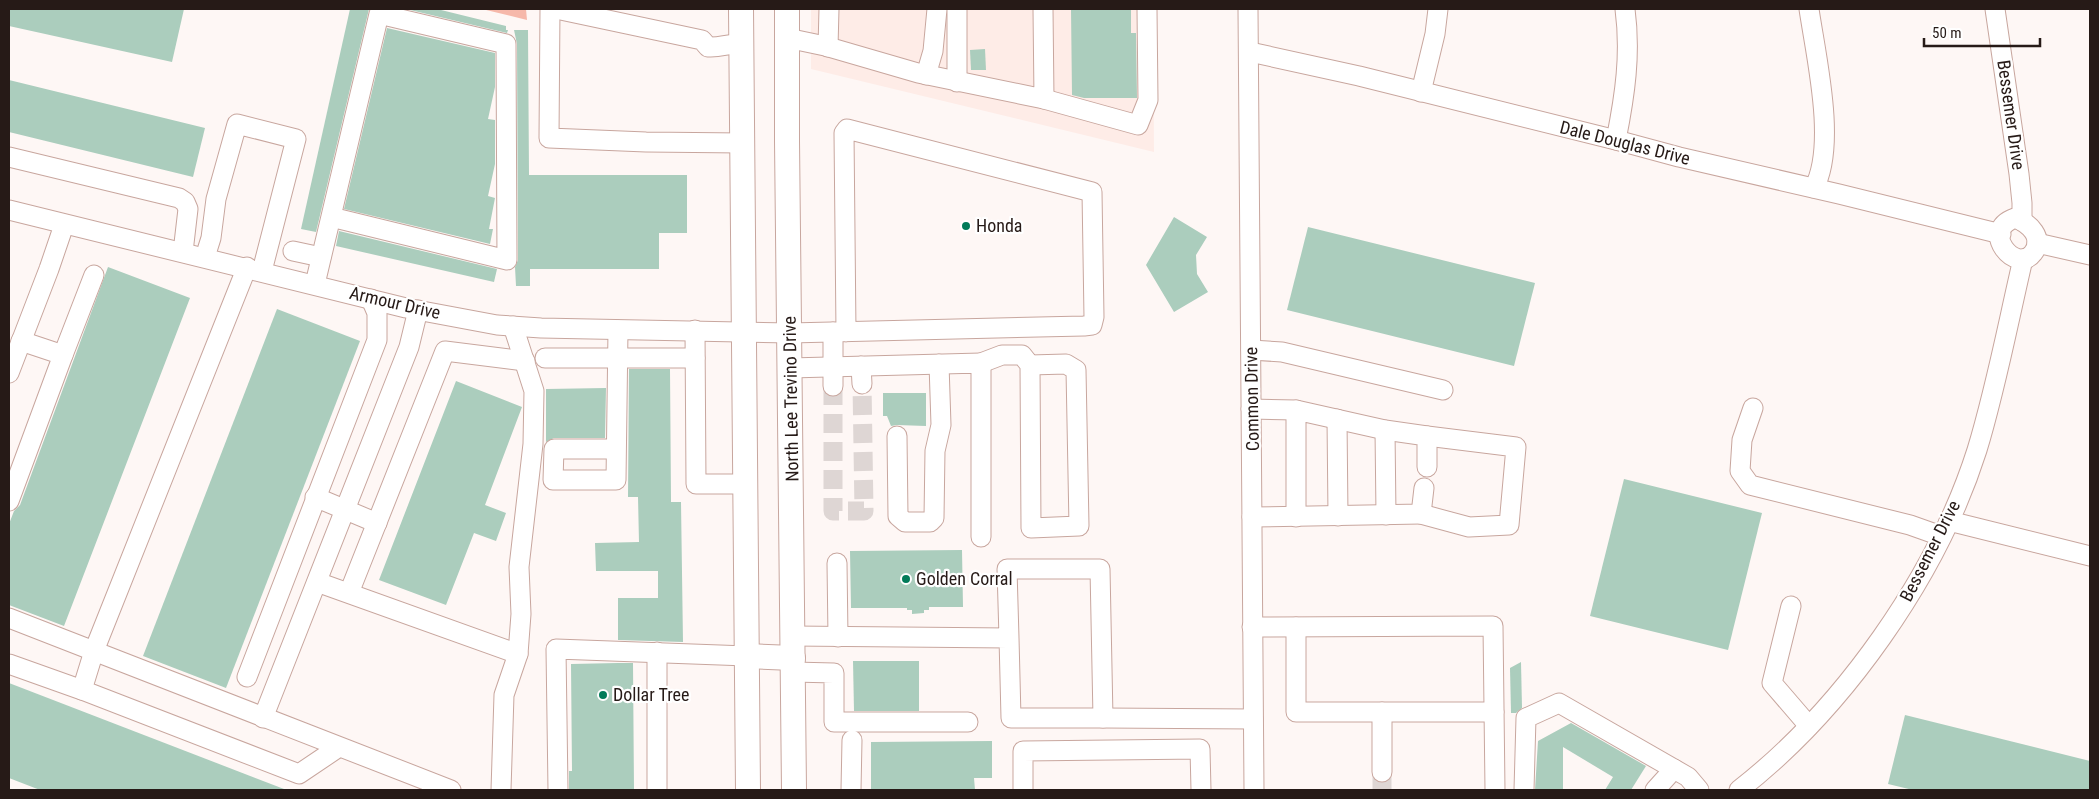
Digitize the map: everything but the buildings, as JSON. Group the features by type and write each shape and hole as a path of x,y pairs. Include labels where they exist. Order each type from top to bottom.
{"main road":[{"path":"741,9 735,44 742,143 748,790"},
{"name":"North Lee Trevino Drive","path":"787,9 794,790"},
{"path":"747,656 793,656"}],"street":[{"path":"550,9 549,138 742,143"},
{"path":"556,9 702,40 709,35 721,36 735,44"},
{"path":"828,47 829,9"},
{"path":"926,75 933,51 937,9"},
{"path":"956,82 957,9"},
{"path":"1043,9 1044,99"},
{"path":"787,38 828,47 926,75 1044,99 1138,124 1148,100 1147,9"},
{"name":"Common Drive","path":"1248,9 1250,52 1248,112 1254,790"},
{"path":"1421,92 1435,34 1438,9"},
{"path":"1616,140 1625,98 1628,61 1629,38 1625,9"},
{"path":"1809,9 1825,135 1823,164 1814,188"},
{"name":"Bessemer Drive","path":"1995,9 2019,174 2022,221"},
{"path":"314,284 379,14 506,44 507,260 331,217"},
{"name":"Dale Douglas Drive","path":"1250,52 2001,234"},
{"path":"82,690 94,651 254,269 296,139 237,124 216,199 211,238 205,257"},
{"path":"833,376 840,332 844,133 847,129 1092,192 1094,317 1092,325 840,332"},
{"path":"9,157 179,198 185,202 188,208 183,252"},
{"name":"Armour Drive","path":"9,210 418,310 513,326 618,330 840,332"},
{"path":"2015,218 2022,221 2033,229 2037,243 2036,250 2031,257 2023,259 2011,256 2003,249 2001,234 2001,228 2007,221 2015,218"},
{"path":"9,373 64,224"},
{"path":"2037,243 2090,255"},
{"path":"293,251 321,257"},
{"name":"Bessemer Drive","path":"1739,790 1761,774 1844,688 1885,633 1911,592 1945,528 1981,434 2023,259"},
{"path":"10,494 94,275"},
{"path":"246,677 377,340 377,313 371,299"},
{"path":"263,718 409,346 418,310"},
{"path":"501,790 504,695 518,654 522,614 520,567 533,444 534,391 513,326"},
{"path":"616,449 618,330"},
{"path":"695,330 696,484 745,484"},
{"path":"21,341 63,355"},
{"path":"1251,350 1282,352 1442,390"},
{"path":"349,593 445,351 525,362"},
{"path":"790,368 833,376 861,375 939,364 982,363 1002,355 1022,355 1030,365 1031,528 1079,526 1076,370 1066,364 1030,365"},
{"path":"545,358 695,358"},
{"path":"982,363 982,538"},
{"path":"897,436 898,516 905,522 930,522 934,518 935,451 941,425 939,364"},
{"path":"1251,408 1296,410 1385,430 1516,447 1509,525 1469,527 1421,514 1252,517"},
{"path":"1753,408 1742,440 1740,471 1750,484 1910,525 1945,528 2090,556"},
{"path":"1296,410 1296,516"},
{"path":"1336,419 1338,516"},
{"path":"1385,430 1386,515"},
{"path":"1427,436 1427,467"},
{"path":"1421,514 1424,488"},
{"path":"315,497 377,522"},
{"path":"837,563 838,637"},
{"path":"1103,718 1100,569 1007,569 1011,718 1253,719"},
{"path":"316,582 518,654"},
{"path":"278,596 307,606"},
{"path":"1791,606 1772,683 1809,726"},
{"path":"9,618 451,790"},
{"path":"1252,627 1493,626 1495,790"},
{"path":"1296,627 1296,712 1494,712"},
{"path":"793,656 838,637 1009,638"},
{"path":"558,790 556,649 747,656"},
{"path":"657,652 657,790"},
{"path":"793,656 834,673 834,722 968,722"},
{"path":"9,664 82,690 299,774 339,747"},
{"path":"1524,790 1526,718 1559,703 1688,776 1699,790"},
{"path":"1382,712 1382,772"},
{"path":"851,790 852,740"},
{"path":"1022,790 1022,751 1200,749 1201,790"},
{"path":"1654,790 1674,769"}],"shaded area":[{"path":"482,9 526,9 527,20"},
{"path":"811,9 1153,9 1154,152 811,69"}],"tunnel":[{"path":"833,386 833,511 864,511 862,384"},
{"path":"1382,772 1382,790"}],"place":[{"name":"Honda","path":"966,226"},
{"name":"Golden Corral","path":"906,579"},
{"name":"Dollar Tree","path":"603,695"}]}
